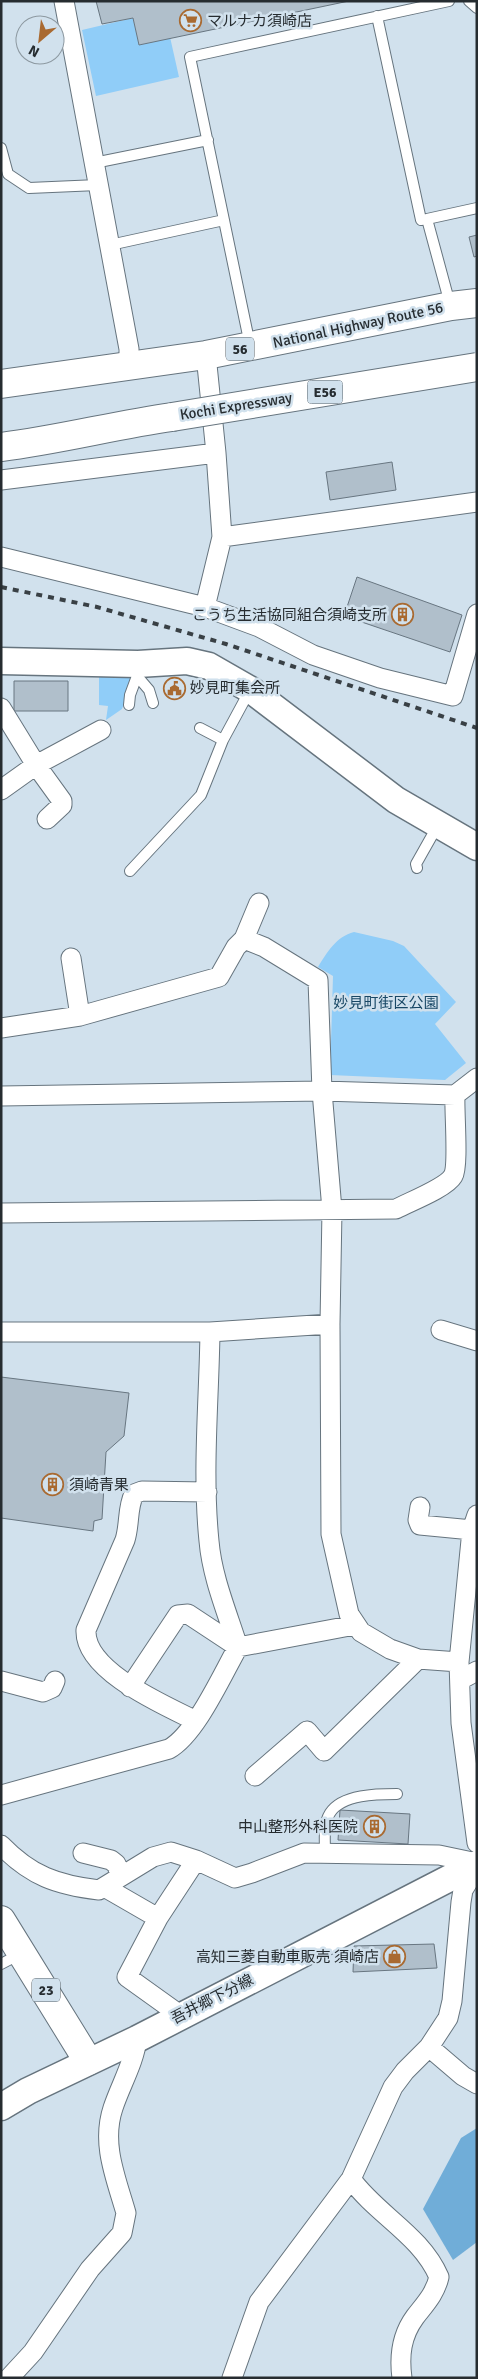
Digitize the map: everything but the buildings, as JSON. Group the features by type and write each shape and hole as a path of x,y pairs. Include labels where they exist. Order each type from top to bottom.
{"main road":[{"name":"National Highway Route 56","path":"1,384 206,355 464,305"},
{"name":"Kochi Expressway","path":"1,432 114,425 477,367"},
{"name":"Kochi Expressway","path":"1,448 34,443 114,425"},
{"path":"1,661 137,670 186,661 209,666 250,690 396,800 477,846"},
{"name":"吾井郷下分線","path":"1,2107 88,2060 137,2039 180,2015 477,1865"},
{"name":"23","path":"1,1920 12,1958 88,2060"}],"street":[{"path":"64,1 129,349 129,366"},
{"path":"206,355 222,537 206,607"},
{"path":"1,480 216,453"},
{"path":"222,537 477,502"},
{"path":"1,557 206,607 259,627 313,655 380,678 453,696 477,614"},
{"path":"1,708 36,765 62,801 62,805 48,819"},
{"path":"1,790 36,765 102,730"},
{"path":"1,1028 80,1016 219,977 236,947 244,939 259,903"},
{"path":"244,939 264,947 318,980 322,1091 332,1210 330,1324 331,1534 349,1614 354,1625 361,1632 390,1648 418,1659 460,1671 477,1671"},
{"path":"71,958 80,1016"},
{"path":"1,1096 322,1091 455,1095 477,1078"},
{"path":"1,1213 396,1209 447,1182 454,1176 455,1095"},
{"path":"1,1332 210,1332 330,1324"},
{"path":"441,1330 477,1342"},
{"path":"1,1795 169,1749 183,1738 196,1721 238,1647 215,1573 209,1542 207,1492 210,1332"},
{"path":"196,1721 130,1687 90,1651 85,1640 86,1630 130,1526 130,1502 134,1494 142,1491 207,1492"},
{"path":"420,1507 418,1520 420,1525 475,1522 460,1671 461,1723 477,1842"},
{"path":"130,1687 178,1615 188,1614 238,1647 354,1625"},
{"path":"255,1776 307,1731 324,1751 418,1659"},
{"path":"1,1681 43,1692 52,1688 55,1681"},
{"path":"1,1845 18,1862 33,1873 88,1889 99,1890 106,1888 121,1876 160,1854 171,1852 196,1860 235,1878 304,1853 439,1855 477,1865 463,1890 452,2002 448,2018 429,2047 405,2071 393,2087 351,2179 259,2302 232,2378"},
{"path":"83,1853 111,1860 116,1864 121,1876"},
{"path":"180,2015 128,1977 158,1918 196,1860"},
{"path":"106,1888 158,1918"},
{"path":"9,2378 33,2352 90,2269 123,2228 126,2213 108,2147 107,2132 113,2109 135,2055 137,2039"},
{"path":"429,2047 463,2076 477,2084"},
{"path":"351,2179 410,2237 433,2263 439,2277 432,2296 414,2319 407,2332 400,2360 402,2378"}],"lane":[{"path":"250,347 190,57 449,1"},
{"path":"469,1 477,8"},
{"path":"377,16 421,220 477,208"},
{"path":"94,163 208,140"},
{"path":"1,148 8,174 29,188"},
{"path":"1,178 29,188 98,185"},
{"path":"427,219 464,305"},
{"path":"110,245 224,220"},
{"path":"137,670 149,690 153,703"},
{"path":"129,705 137,670"},
{"path":"130,871 201,795 223,740 250,690"},
{"path":"200,728 223,740"},
{"path":"417,868 416,864 439,824"},
{"path":"326,1852 325,1829 329,1814 334,1809 369,1793 397,1794"}],"green space":[{"path":"133,18 139,45 170,37 179,77 96,96 82,30"},
{"path":"99,675 134,676 122,709 106,720 108,706 99,705"},
{"name":"妙見町街区公園","path":"354,932 393,941 404,946 456,1002 435,1024 466,1063 445,1080 330,1075 333,976 318,967 337,941"}],"shaded area":[{"path":"477,2128 477,2242 453,2260 423,2209 461,2138"}],"railway":[{"path":"1,587 97,607 226,644 477,728"}],"place":[{"name":"マルナカ須崎店","path":"191,21"},
{"name":"こうち生活協同組合須崎支所","path":"403,615"},
{"name":"妙見町集会所","path":"174,688"},
{"name":"須崎青果","path":"53,1485"},
{"name":"中山整形外科医院","path":"374,1827"},
{"name":"高知三菱自動車販売 須崎店","path":"395,1957"}]}
